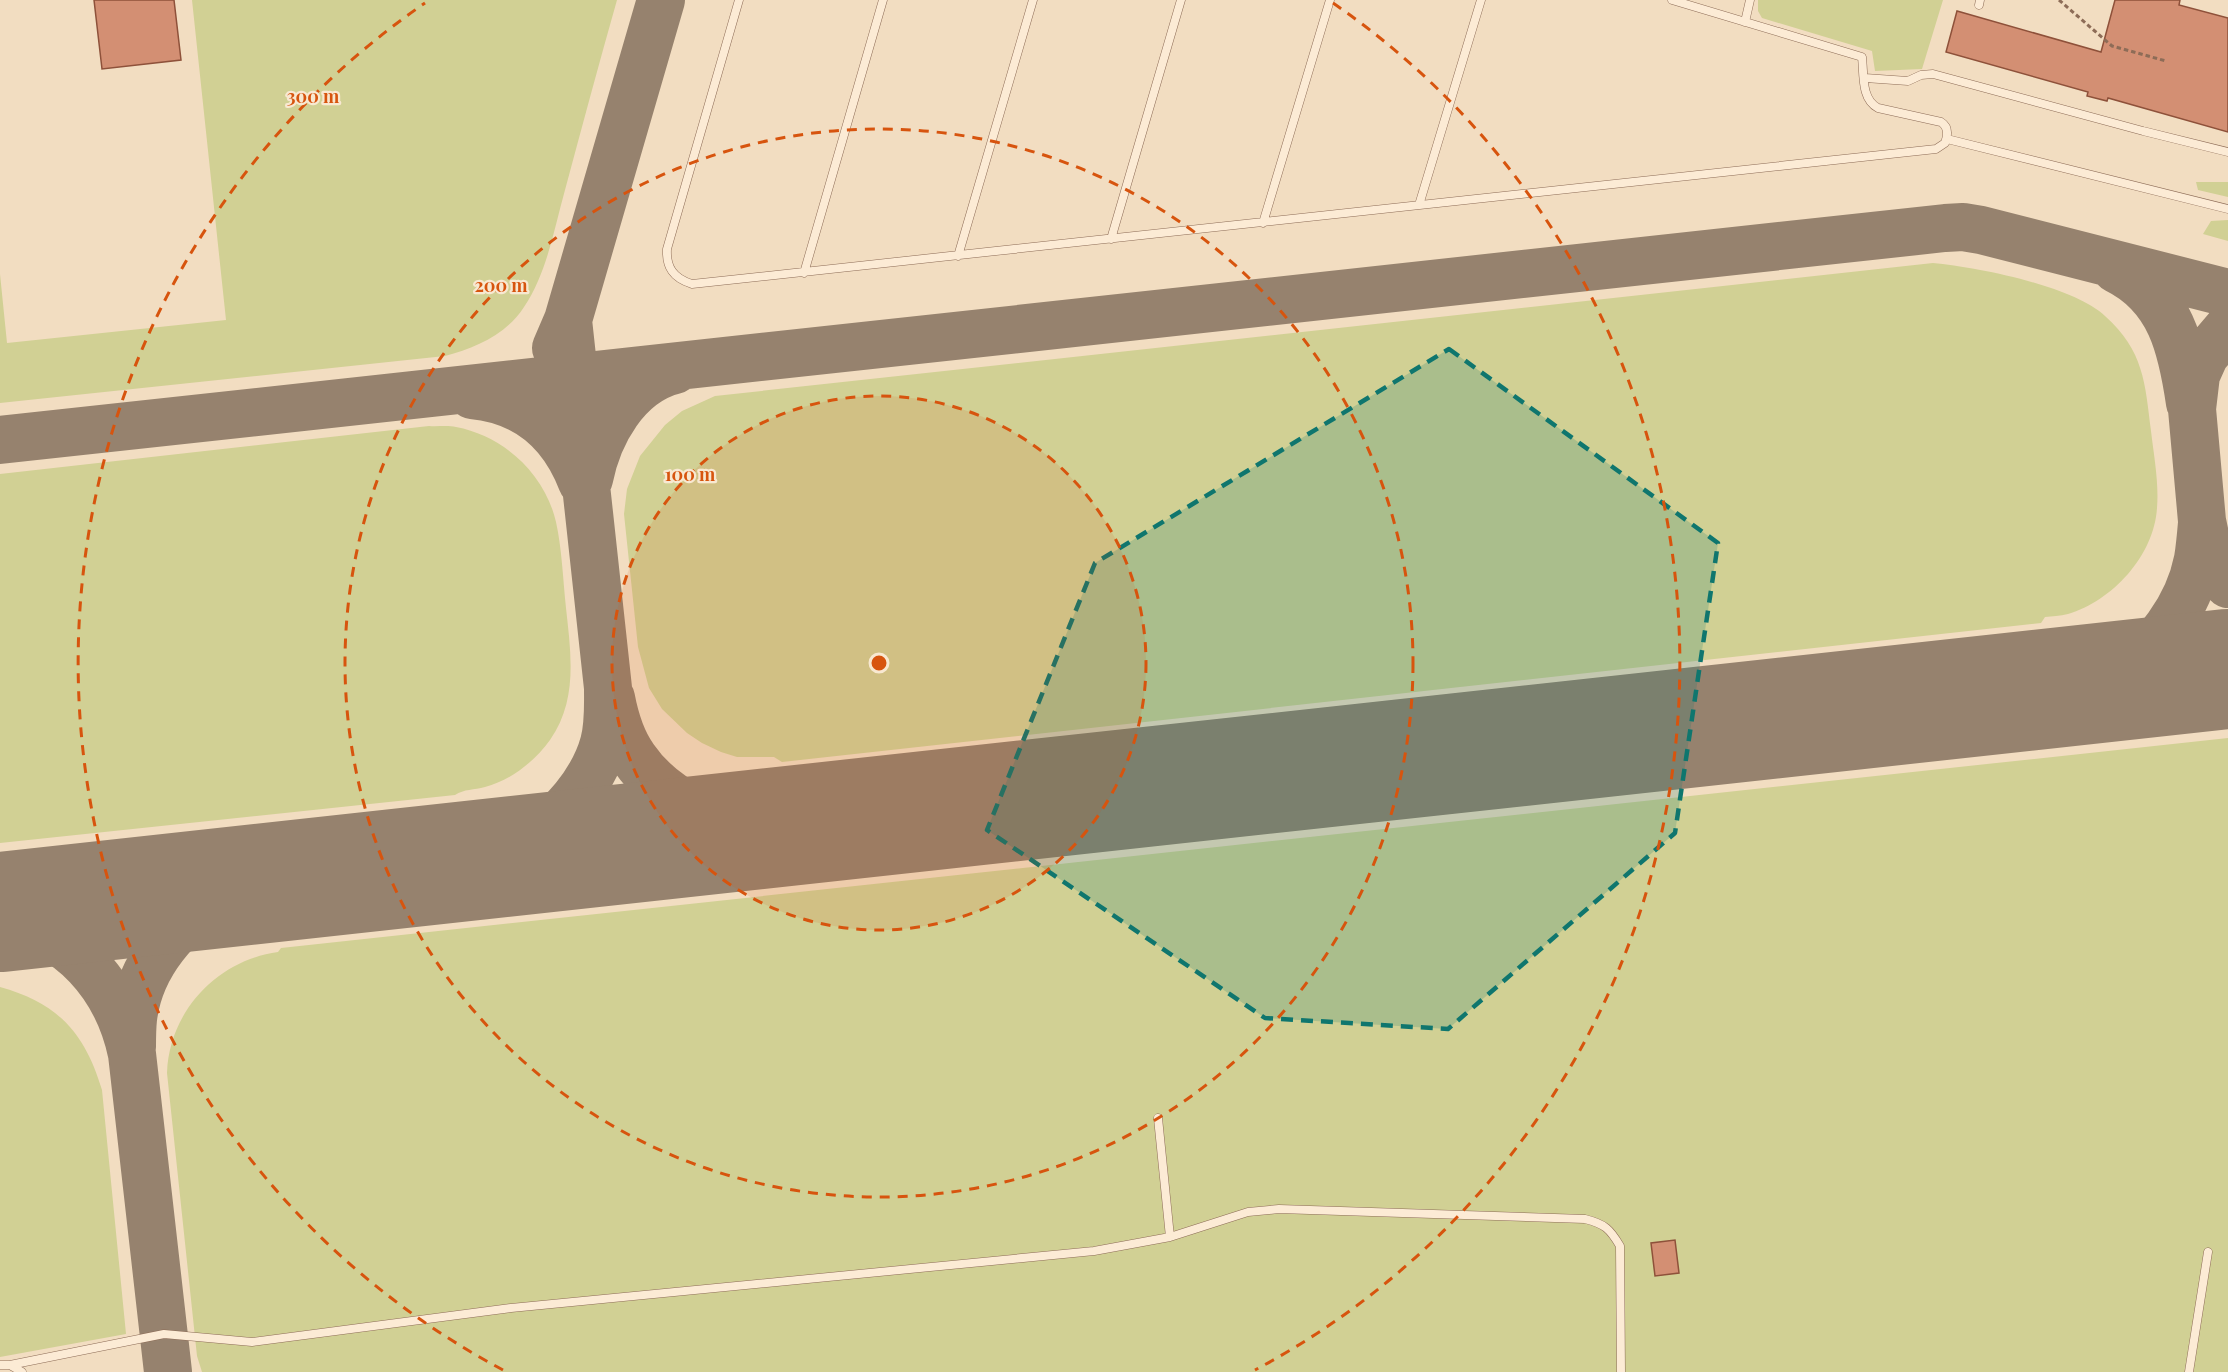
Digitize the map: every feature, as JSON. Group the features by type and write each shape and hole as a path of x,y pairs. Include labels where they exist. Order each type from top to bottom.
{"lane":[{"path":"739,0 666,249 666,261 674,274 684,282 692,284 1936,149 1945,143 1947,130 1941,122 1878,108 1870,104 1866,97 1862,57 1672,0"},
{"path":"804,273 883,0"},
{"path":"958,256 1033,0"},
{"path":"1111,239 1181,0"},
{"path":"1263,223 1330,0"},
{"path":"1419,206 1481,0"},
{"path":"1745,22 1750,0"},
{"path":"1864,78 1908,81 1920,75 1933,74 2143,132 2228,152"},
{"path":"1947,139 2228,209"},
{"path":"1158,1118 1170,1237"},
{"path":"0,1365 10,1365 164,1334 252,1342 511,1308 1094,1251 1170,1237 1248,1212 1279,1209 1585,1219 1601,1223 1611,1232 1620,1246 1621,1372"},
{"path":"2189,1372 2208,1252"},
{"path":"10,1365 22,1372"}],"path":[{"path":"2059,0 2112,46 2166,62"}],"highlighted area":[{"path":"1449,349 1718,543 1675,833 1448,1029 1265,1018 987,830 1095,563"}],"shaded area":[{"path":"192,0 617,0 544,265 532,294 517,317 489,339 445,356 0,403 0,274 7,343 226,320"},
{"path":"1758,0 1943,0 1922,69 1875,71 1872,51 1762,18 1758,11"},
{"path":"2196,182 2228,182 2228,197 2198,190"},
{"path":"2228,220 2228,241 2203,234 2211,221"},
{"path":"1933,263 2024,280 2071,296 2090,305 2105,316 2128,342 2135,355 2147,398 2156,469 2157,508 2154,526 2148,543 2128,574 2100,599 2084,608 2068,614 2045,617 2041,623 782,762 774,757 737,757 702,743 687,733 662,709 649,688 638,647 624,514 627,489 640,456 665,425 682,411 715,396"},
{"path":"429,426 453,426 474,432 506,448 532,473 551,505 561,554 571,659 569,693 565,709 559,725 537,756 504,780 455,795 0,843 0,474"},
{"path":"2228,738 2228,1372 202,1372 197,1356 167,1073 170,1050 187,1010 217,977 256,957 278,952 281,948"},
{"path":"0,987 38,1002 66,1023 78,1037 95,1070 102,1090 126,1334 0,1357"}],"building":[{"path":"94,0 174,0 181,60 102,69"},
{"path":"2115,0 2180,0 2179,5 2228,18 2228,132 2108,98 2107,101 2087,96 2088,92 1946,52 1957,11 2101,52"},
{"path":"1675,1240 1679,1273 1655,1276 1651,1243"}],"taxiway":[{"path":"556,348 568,320 661,0"},
{"path":"0,440 1945,228 1963,227 1981,230 2228,293"},
{"path":"2116,269 2135,280 2150,294 2171,326 2183,363 2190,403"},
{"path":"461,862 527,839 552,822 574,798 593,771 606,736 608,688 568,320"},
{"path":"2228,328 2205,355 2196,375 2192,409 2202,521 2213,560 2228,584"},
{"path":"589,479 599,445 617,412 642,386 658,376 675,370"},
{"path":"472,395 510,404 540,422 565,448 582,482"},
{"path":"2074,685 2108,676 2129,665 2143,654 2168,626 2187,594 2194,576 2202,523"},
{"path":"611,698 625,744 646,773 660,786 694,809 713,817 751,827 770,828"},
{"path":"132,1047 133,1019 137,999 152,963 164,946 192,917 208,906 230,895 265,883"},
{"path":"0,921 49,936 69,949 103,985 125,1029 132,1054 168,1372"}],"runway":[{"path":"0,912 2228,669"}]}
